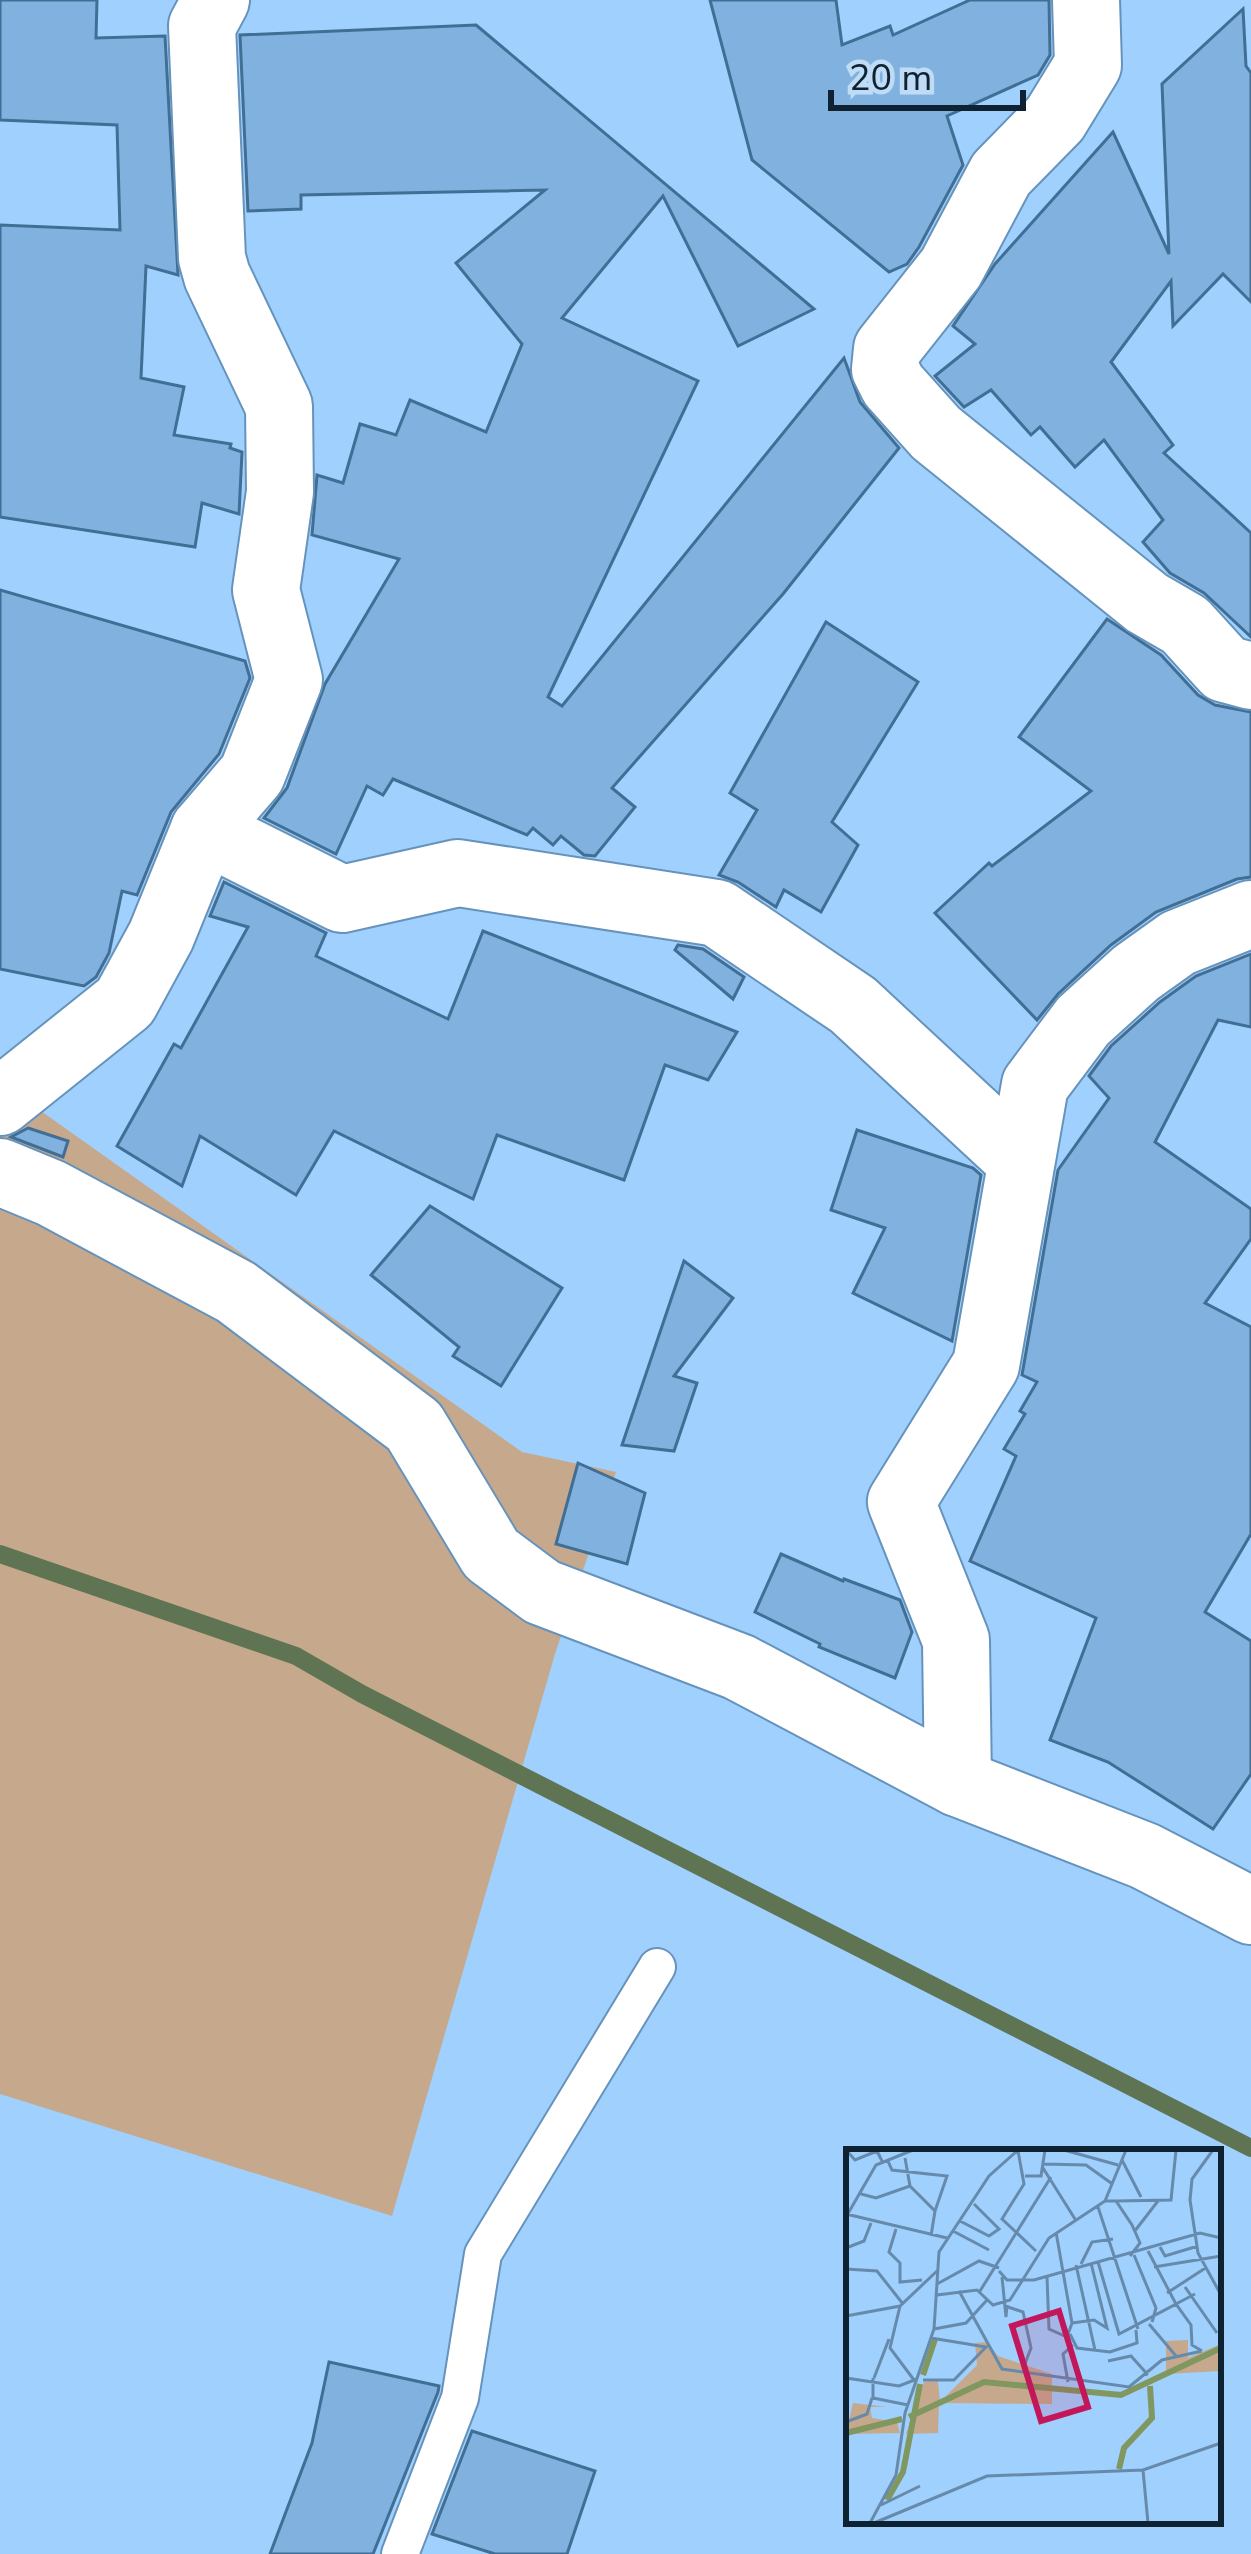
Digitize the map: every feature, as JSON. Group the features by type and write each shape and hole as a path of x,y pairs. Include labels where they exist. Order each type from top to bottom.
{"street":[{"path":"0,1102 125,1002 161,936 204,830 252,774 289,680 266,590 280,492 279,406 212,258 202,26 215,0"},
{"path":"1086,0 1088,65 1055,119 1001,174 952,268 887,349 885,369 892,385 936,433 1147,603 1186,626 1225,669 1251,676"},
{"path":"204,830 342,899 458,873 717,913 853,1006 1019,1159"},
{"path":"958,1784 956,1640 901,1502 986,1365 1035,1085 1083,1021 1136,973 1178,944 1251,914"},
{"path":"0,1172 51,1193 236,1292 414,1426 491,1554 542,1592 739,1667 958,1784 1145,1856 1251,1911"}],"lane":[{"path":"400,2554 460,2398 484,2254 657,1966"}],"shaded area":[{"path":"0,1082 522,1452 616,1472 555,1654 392,2216 0,2094"}],"building":[{"path":"0,0 97,0 96,38 165,36 178,275 146,266 141,378 184,387 174,435 231,444 230,448 242,452 239,514 202,503 195,547 0,517 0,225 120,230 117,125 0,120"},
{"path":"710,0 836,0 842,45 890,26 893,35 970,0 1049,0 1050,55 1038,75 947,116 963,165 919,247 907,264 889,272 752,160"},
{"path":"1243,9 1246,66 1251,73 1251,302 1223,274 1173,326 1171,281 1111,362 1173,445 1164,453 1251,533 1251,637 1204,593 1170,573 1143,542 1163,520 1104,440 1075,467 1040,427 1031,435 991,390 964,407 935,376 975,344 953,326 995,264 1113,132 1169,254 1162,84"},
{"path":"476,25 814,309 738,346 663,196 562,318 698,381 548,697 562,706 844,358 860,402 899,448 783,594 612,788 635,807 595,856 584,855 561,836 553,845 533,828 527,835 393,779 383,795 367,786 336,854 264,818 287,788 325,684 399,559 312,535 317,475 343,483 360,424 396,435 410,400 486,432 522,344 456,263 545,190 301,195 301,209 248,211 240,35"},
{"path":"0,590 245,661 250,678 219,754 171,812 137,895 122,891 109,953 96,977 84,986 0,969"},
{"path":"1107,619 1161,655 1198,695 1215,705 1251,712 1251,877 1156,912 1111,945 1037,1020 935,913 989,863 992,866 1091,791 1019,737"},
{"path":"826,622 918,682 832,822 858,845 821,912 784,890 776,907 719,875 757,810 730,793"},
{"path":"224,882 326,933 316,956 448,1019 483,931 737,1032 708,1080 665,1065 624,1180 497,1135 473,1199 334,1131 296,1195 200,1136 182,1186 117,1146 174,1044 181,1048 248,927 210,916"},
{"path":"678,945 703,949 744,977 733,999 675,950"},
{"path":"1251,954 1251,1027 1218,1020 1155,1142 1251,1209 1251,1239 1205,1303 1251,1327 1251,1534 1205,1612 1251,1641 1251,1774 1213,1829 1108,1762 1050,1740 1096,1618 970,1561 1016,1456 1004,1449 1037,1382 1022,1375 1058,1170 1109,1098 1089,1076 1111,1046 1160,1002 1196,976"},
{"path":"28,1128 68,1141 63,1157 11,1137"},
{"path":"857,1130 973,1168 981,1175 952,1341 853,1293 885,1228 831,1210"},
{"path":"430,1206 562,1288 501,1386 453,1356 459,1347 371,1275"},
{"path":"684,1261 733,1298 674,1376 697,1383 674,1451 622,1445"},
{"path":"578,1463 645,1493 627,1564 556,1544"},
{"path":"781,1554 900,1600 912,1632 895,1678 819,1647 755,1612"},
{"path":"329,2362 439,2386 438,2392 373,2554 270,2554 312,2443"},
{"path":"472,2431 595,2471 567,2554 495,2554 432,2534"}],"waterway":[{"path":"0,1554 296,1656 1251,2148"}]}
